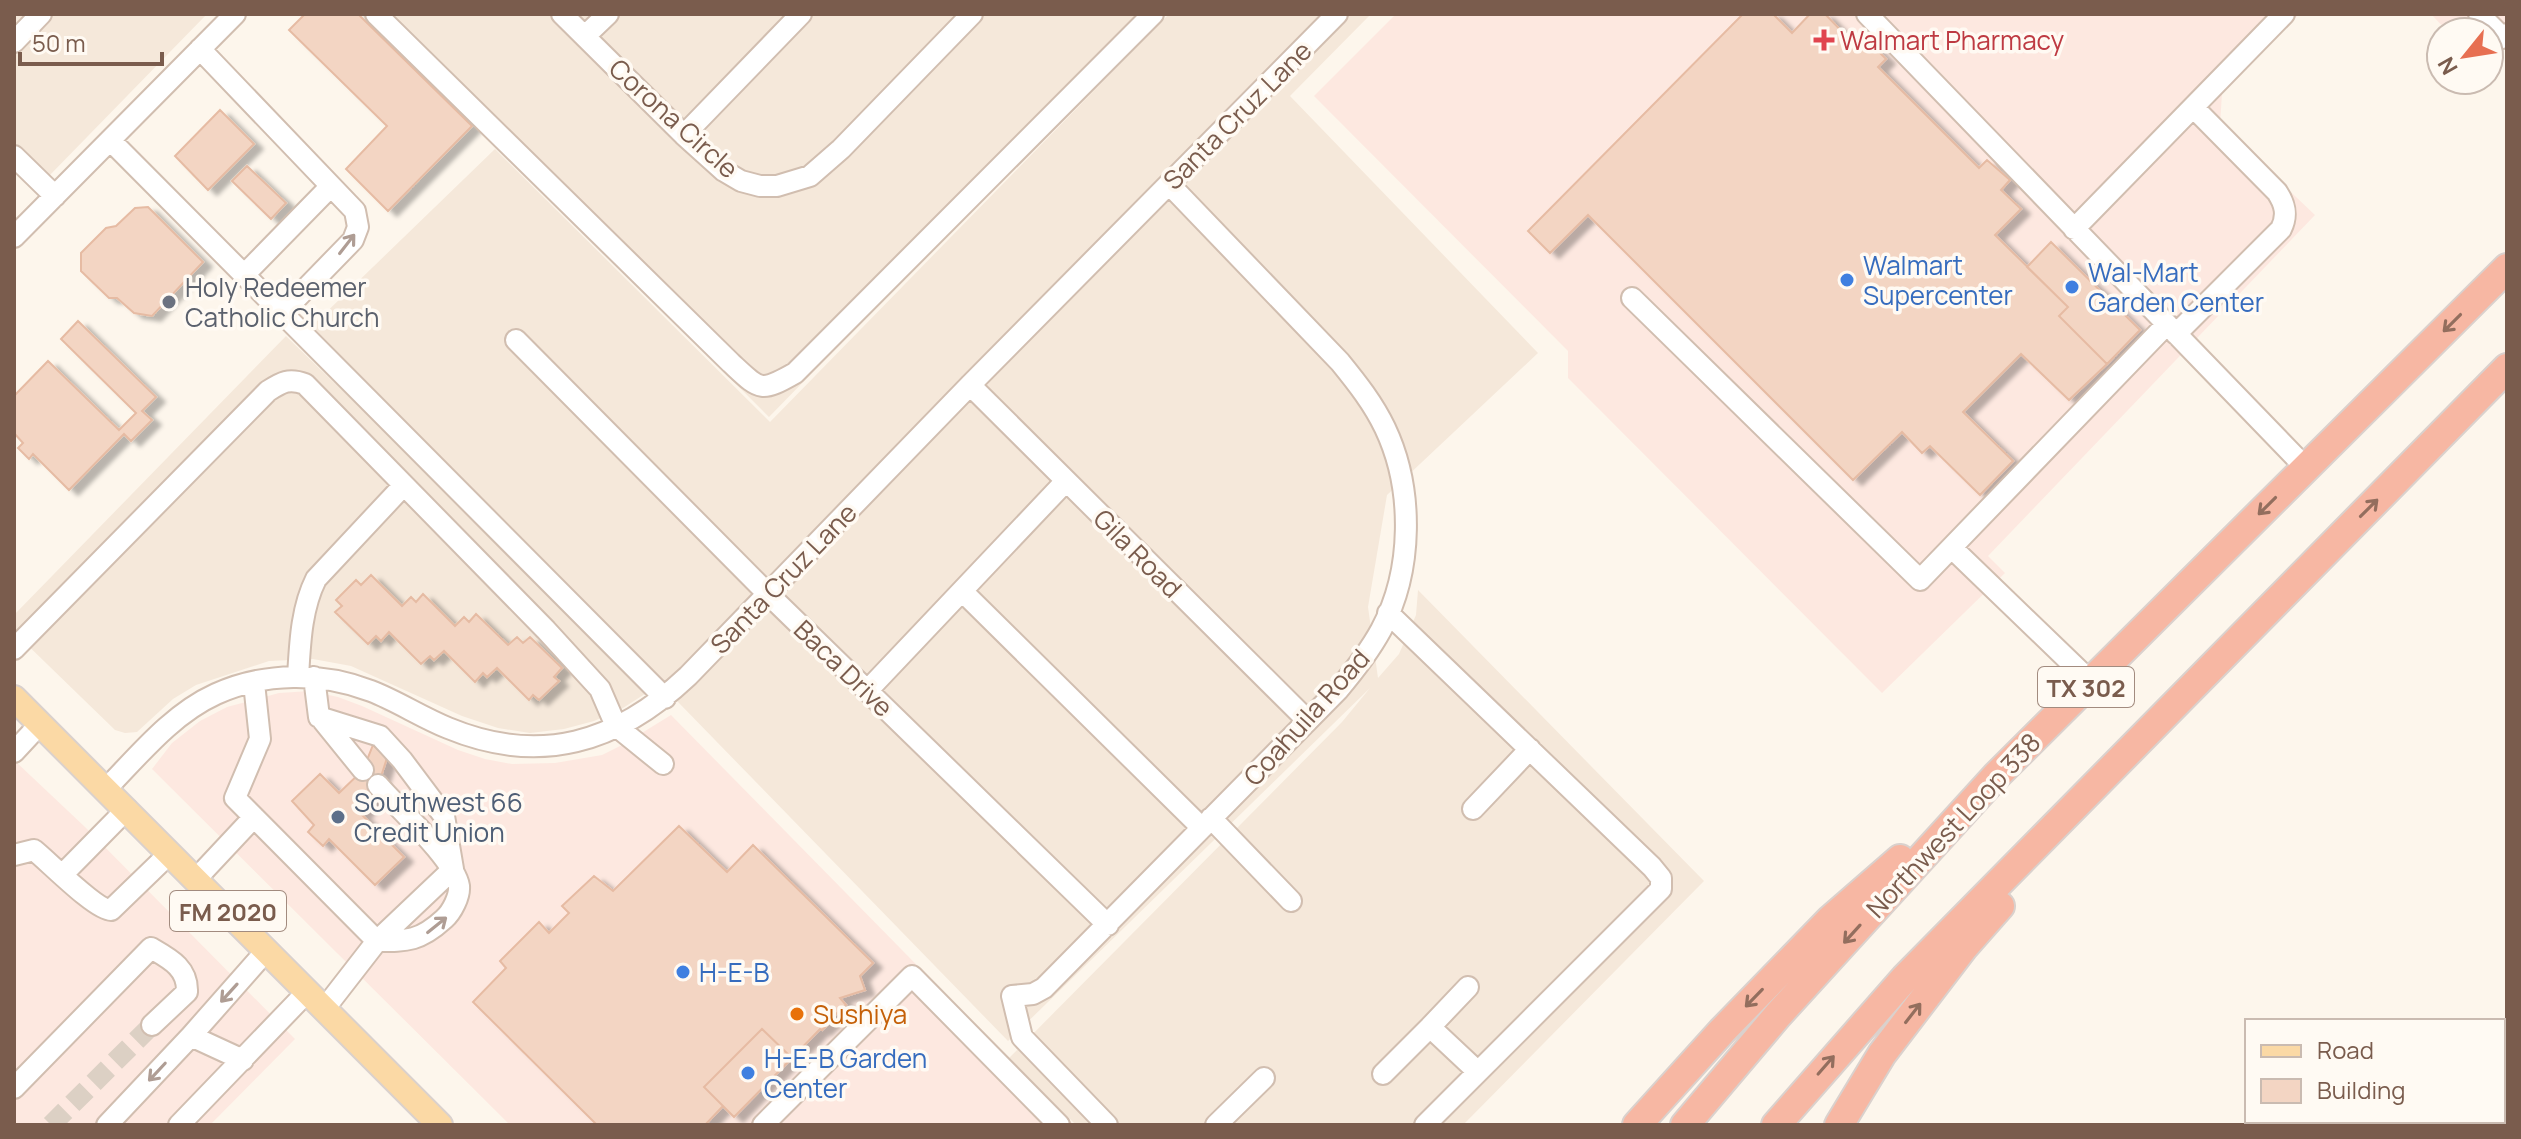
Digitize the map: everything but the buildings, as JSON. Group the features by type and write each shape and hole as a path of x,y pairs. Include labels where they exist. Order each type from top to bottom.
{"highway":[{"name":"Northwest Loop 338","path":"1685,1125 1778,1015 1997,775 2507,268"},
{"name":"TX 302","path":"1776,1125 1905,978 2507,368"},
{"path":"1839,1125 1882,1054 1963,948 2235,643"},
{"path":"1637,1125 1831,919 1997,775"},
{"path":"1623,1125 1666,1093"}],"main road":[{"name":"FM 2020","path":"14,698 440,1125"}],"street":[{"path":"14,42 41,14"},
{"path":"14,237 235,14"},
{"path":"376,14 755,386 772,386 795,373 1153,14"},
{"name":"Corona Circle","path":"562,14 724,171 741,181 760,186 777,186 810,176 841,149 972,14"},
{"path":"585,36 608,14"},
{"path":"684,135 801,14"},
{"name":"Santa Cruz Lane","path":"106,789 186,711 230,688 282,677 306,677 372,691 448,728 522,747 576,743 616,726 665,698 1337,14"},
{"path":"1867,14 2306,468"},
{"path":"2074,229 2284,14"},
{"path":"2479,14 2503,38 2507,34"},
{"path":"200,49 355,211 358,227 353,240 283,312"},
{"path":"1632,298 1920,580 2172,329 2281,229 2285,213 2283,201 2277,192 2193,107"},
{"path":"110,140 665,698"},
{"path":"14,156 55,196"},
{"name":"Coahuila Road","path":"1107,1125 1022,1037 1012,996 1033,994 1044,988 1338,690 1361,663 1382,628 1396,590 1404,550 1405,509 1399,468 1386,430 1366,394 1340,362 1169,184"},
{"path":"245,274 331,186"},
{"name":"Baca Drive","path":"516,340 767,593 1108,925"},
{"path":"14,649 268,391 292,379 305,384 546,630 600,689 616,726 663,764"},
{"name":"Gila Road","path":"970,385 1307,720"},
{"path":"867,691 1066,481"},
{"path":"363,770 319,717 306,677 304,612 316,579 404,485"},
{"path":"1952,548 2091,682"},
{"path":"962,591 1291,901"},
{"path":"1388,613 1661,878 1661,889 1425,1125"},
{"path":"254,683 260,739 235,798 377,941 409,941 432,930 451,913 460,889 453,869 444,816 380,736 319,717"},
{"path":"14,752 40,724"},
{"path":"1473,809 1530,749"},
{"path":"378,785 453,869"},
{"path":"63,874 127,809"},
{"path":"196,879 254,817"},
{"path":"14,855 34,850 103,910 111,910 170,853"},
{"path":"179,1125 243,1060 316,1000 453,869"},
{"path":"14,1088 151,948 175,962 187,980 187,992 152,1025"},
{"path":"107,1125 267,950"},
{"path":"763,1125 912,976 1059,1125"},
{"path":"1383,1074 1468,987"},
{"path":"1430,1027 1478,1072"},
{"path":"191,1036 243,1060"},
{"path":"1216,1125 1264,1078"}],"shaded area":[{"path":"14,14 207,14 48,177 14,142"},
{"path":"366,14 1162,14 769,417"},
{"path":"1169,14 1371,14 1290,96 1538,353 1387,495 1368,607 1378,678 1399,654 1416,615 1418,590 1704,881 1463,1125 1076,1125 1009,1058 1342,722 1370,688 1008,1041 312,326 495,149 770,422"},
{"path":"1396,14 2299,14 2222,93 2220,125 2315,215 1988,556 2005,573 1882,693 1568,378 1568,351 1314,96"},
{"path":"2431,14 2507,14 2507,44 2505,46 2505,16"},
{"path":"286,336 651,690 623,708 594,721 530,733 498,728 462,716 351,666 313,659 269,661 196,685 173,699 137,732 115,730 14,632 14,615"},
{"path":"310,691 362,706 458,750 512,764 555,763 602,755 671,715 1074,1125 510,1125 152,769 172,743 200,721 227,707 279,693"},
{"path":"14,760 85,827 295,1039 210,1125 14,1125"}],"tunnel":[{"path":"51,1125 152,1025"}],"place":[{"name":"Walmart Pharmacy","path":"1824,40"},
{"name":"Walmart Supercenter","path":"1847,280"},
{"name":"Wal-Mart Garden Center","path":"2072,287"},
{"name":"Holy Redeemer Catholic Church","path":"169,302"},
{"name":"Southwest 66 Credit Union","path":"338,817"},
{"name":"H-E-B","path":"683,972"},
{"name":"Sushiya","path":"797,1014"},
{"name":"H-E-B Garden Center","path":"748,1073"}]}
